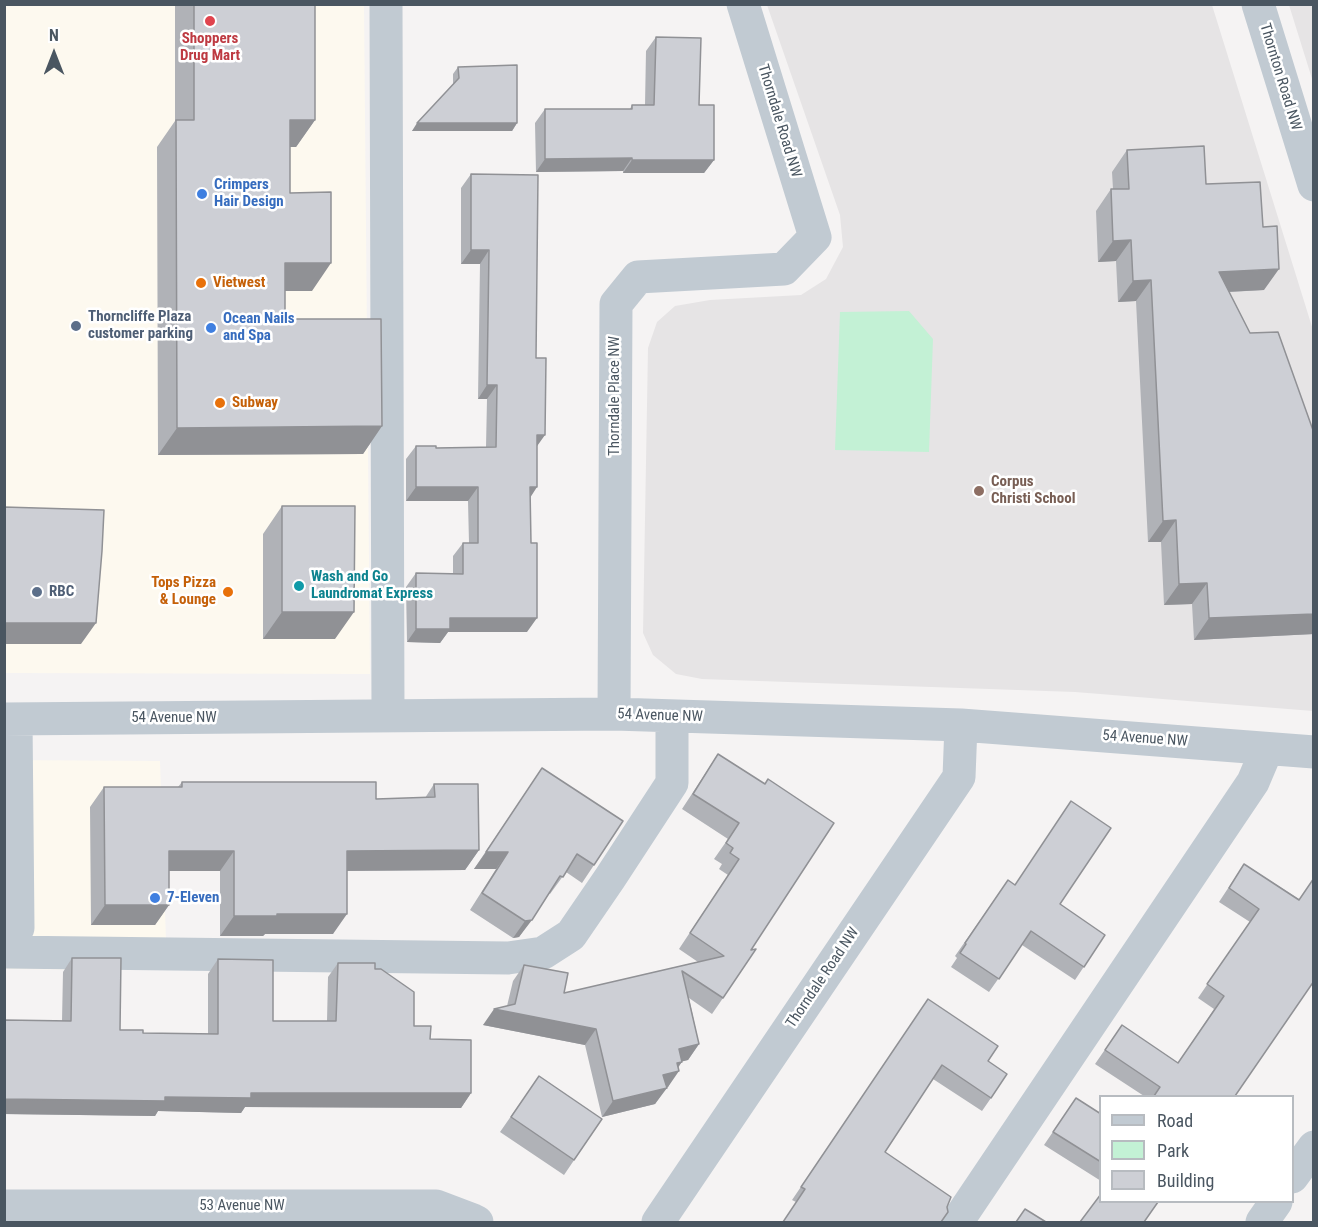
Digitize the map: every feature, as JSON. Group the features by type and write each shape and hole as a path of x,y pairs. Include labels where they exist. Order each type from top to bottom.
{"street":[{"path":"386,4 388,716"},
{"name":"Thorndale Road NW","path":"743,4 815,237"},
{"name":"Thornton Road NW","path":"1258,4 1314,185"},
{"name":"Thorndale Place NW","path":"614,714 616,304 638,277 784,269 815,237"},
{"name":"54 Avenue NW","path":"10,719 614,714 961,725 1314,752"},
{"path":"10,719 11,940 508,958 543,953 571,935 672,783 672,716"},
{"name":"Thorndale Road NW","path":"658,1222 959,777 961,725"},
{"path":"957,1222 1253,782 1268,749"},
{"path":"1294,1176 1314,1147"},
{"path":"1262,1222 1275,1203"},
{"name":"53 Avenue NW","path":"4,1206 404,1215 436,1206 477,1222"}],"shaded area":[{"path":"5,5 364,5 370,674 5,673"},
{"name":"Corpus Christi School","path":"767,5 1212,5 1313,330 1313,711 1075,692 702,679 676,674 653,655 643,633 648,348 657,322 675,306 710,300 801,295 826,279 843,247 840,215"},
{"path":"1289,5 1313,5 1313,82"},
{"path":"5,760 160,761 167,970 5,969"}],"green space":[{"path":"909,311 933,339 929,452 835,450 840,312"}],"building":[{"path":"194,4 315,4 315,120 290,120 290,193 331,192 331,263 285,263 285,319 381,319 382,426 177,428 176,120 194,120"},
{"path":"656,37 701,38 699,105 714,105 714,160 545,159 545,109 632,109 632,105 654,105"},
{"path":"517,65 517,123 417,123 459,78 458,67"},
{"path":"1204,146 1206,184 1260,182 1263,227 1277,226 1279,269 1219,272 1250,333 1278,332 1314,433 1314,614 1209,618 1207,583 1179,584 1176,520 1163,521 1151,280 1133,281 1131,240 1113,241 1111,189 1129,189 1127,150"},
{"path":"471,174 538,175 536,358 546,358 545,435 537,435 537,487 530,487 531,543 537,543 537,618 450,618 450,629 416,629 416,573 463,574 463,543 478,543 478,487 416,487 416,446 496,447 497,385 487,385 489,250 471,250"},
{"path":"282,506 355,506 354,612 282,612"},
{"path":"4,507 104,510 96,623 4,623"},
{"path":"718,754 765,784 768,779 834,823 751,950 756,949 723,998 682,971 699,1044 679,1049 682,1062 677,1063 679,1071 663,1075 667,1088 613,1101 596,1029 494,1009 515,1004 524,965 568,973 564,993 724,956 690,933 739,859 730,853 733,848 726,843 739,823 693,794"},
{"path":"542,768 623,821 594,865 577,854 532,920 525,921 482,893 508,852 486,852"},
{"path":"182,782 376,782 376,799 435,797 434,784 478,784 479,850 347,851 347,914 277,914 277,916 234,916 234,851 169,851 169,905 105,905 104,787 182,787"},
{"path":"1071,801 1111,828 1060,904 1105,935 1084,967 1031,931 999,979 960,953 1008,880 1015,885"},
{"path":"1244,864 1299,900 1314,878 1314,981 1236,1095 1155,1095 1160,1087 1105,1050 1122,1025 1178,1063 1224,996 1207,984 1259,909 1229,888"},
{"path":"72,958 121,958 120,1030 143,1030 143,1033 218,1034 218,959 273,960 273,1021 336,1021 338,963 375,963 375,969 381,969 414,992 414,1026 431,1026 430,1039 471,1040 471,1093 251,1093 251,1098 165,1097 165,1101 4,1099 4,1020 71,1021"},
{"path":"928,999 998,1046 988,1061 1007,1074 991,1098 942,1065 885,1152 951,1197 947,1207 948,1212 941,1222 783,1222 805,1189 801,1187"},
{"path":"539,1076 602,1119 574,1160 511,1117"},
{"path":"1076,1098 1099,1113 1099,1161 1053,1132"},
{"path":"1099,1197 1099,1203 1157,1203 1144,1222 1080,1222"},
{"path":"1025,1209 1046,1222 1016,1222"}],"place":[{"name":"Shoppers Drug Mart","path":"210,21"},
{"name":"Crimpers Hair Design","path":"202,194"},
{"name":"Vietwest","path":"201,283"},
{"name":"Thorncliffe Plaza customer parking","path":"76,326"},
{"name":"Ocean Nails and Spa","path":"211,328"},
{"name":"Subway","path":"220,403"},
{"name":"Corpus Christi School","path":"979,491"},
{"name":"Wash and Go Laundromat Express","path":"299,586"},
{"name":"RBC","path":"37,592"},
{"name":"Tops Pizza & Lounge","path":"228,592"},
{"name":"7-Eleven","path":"155,898"}]}
